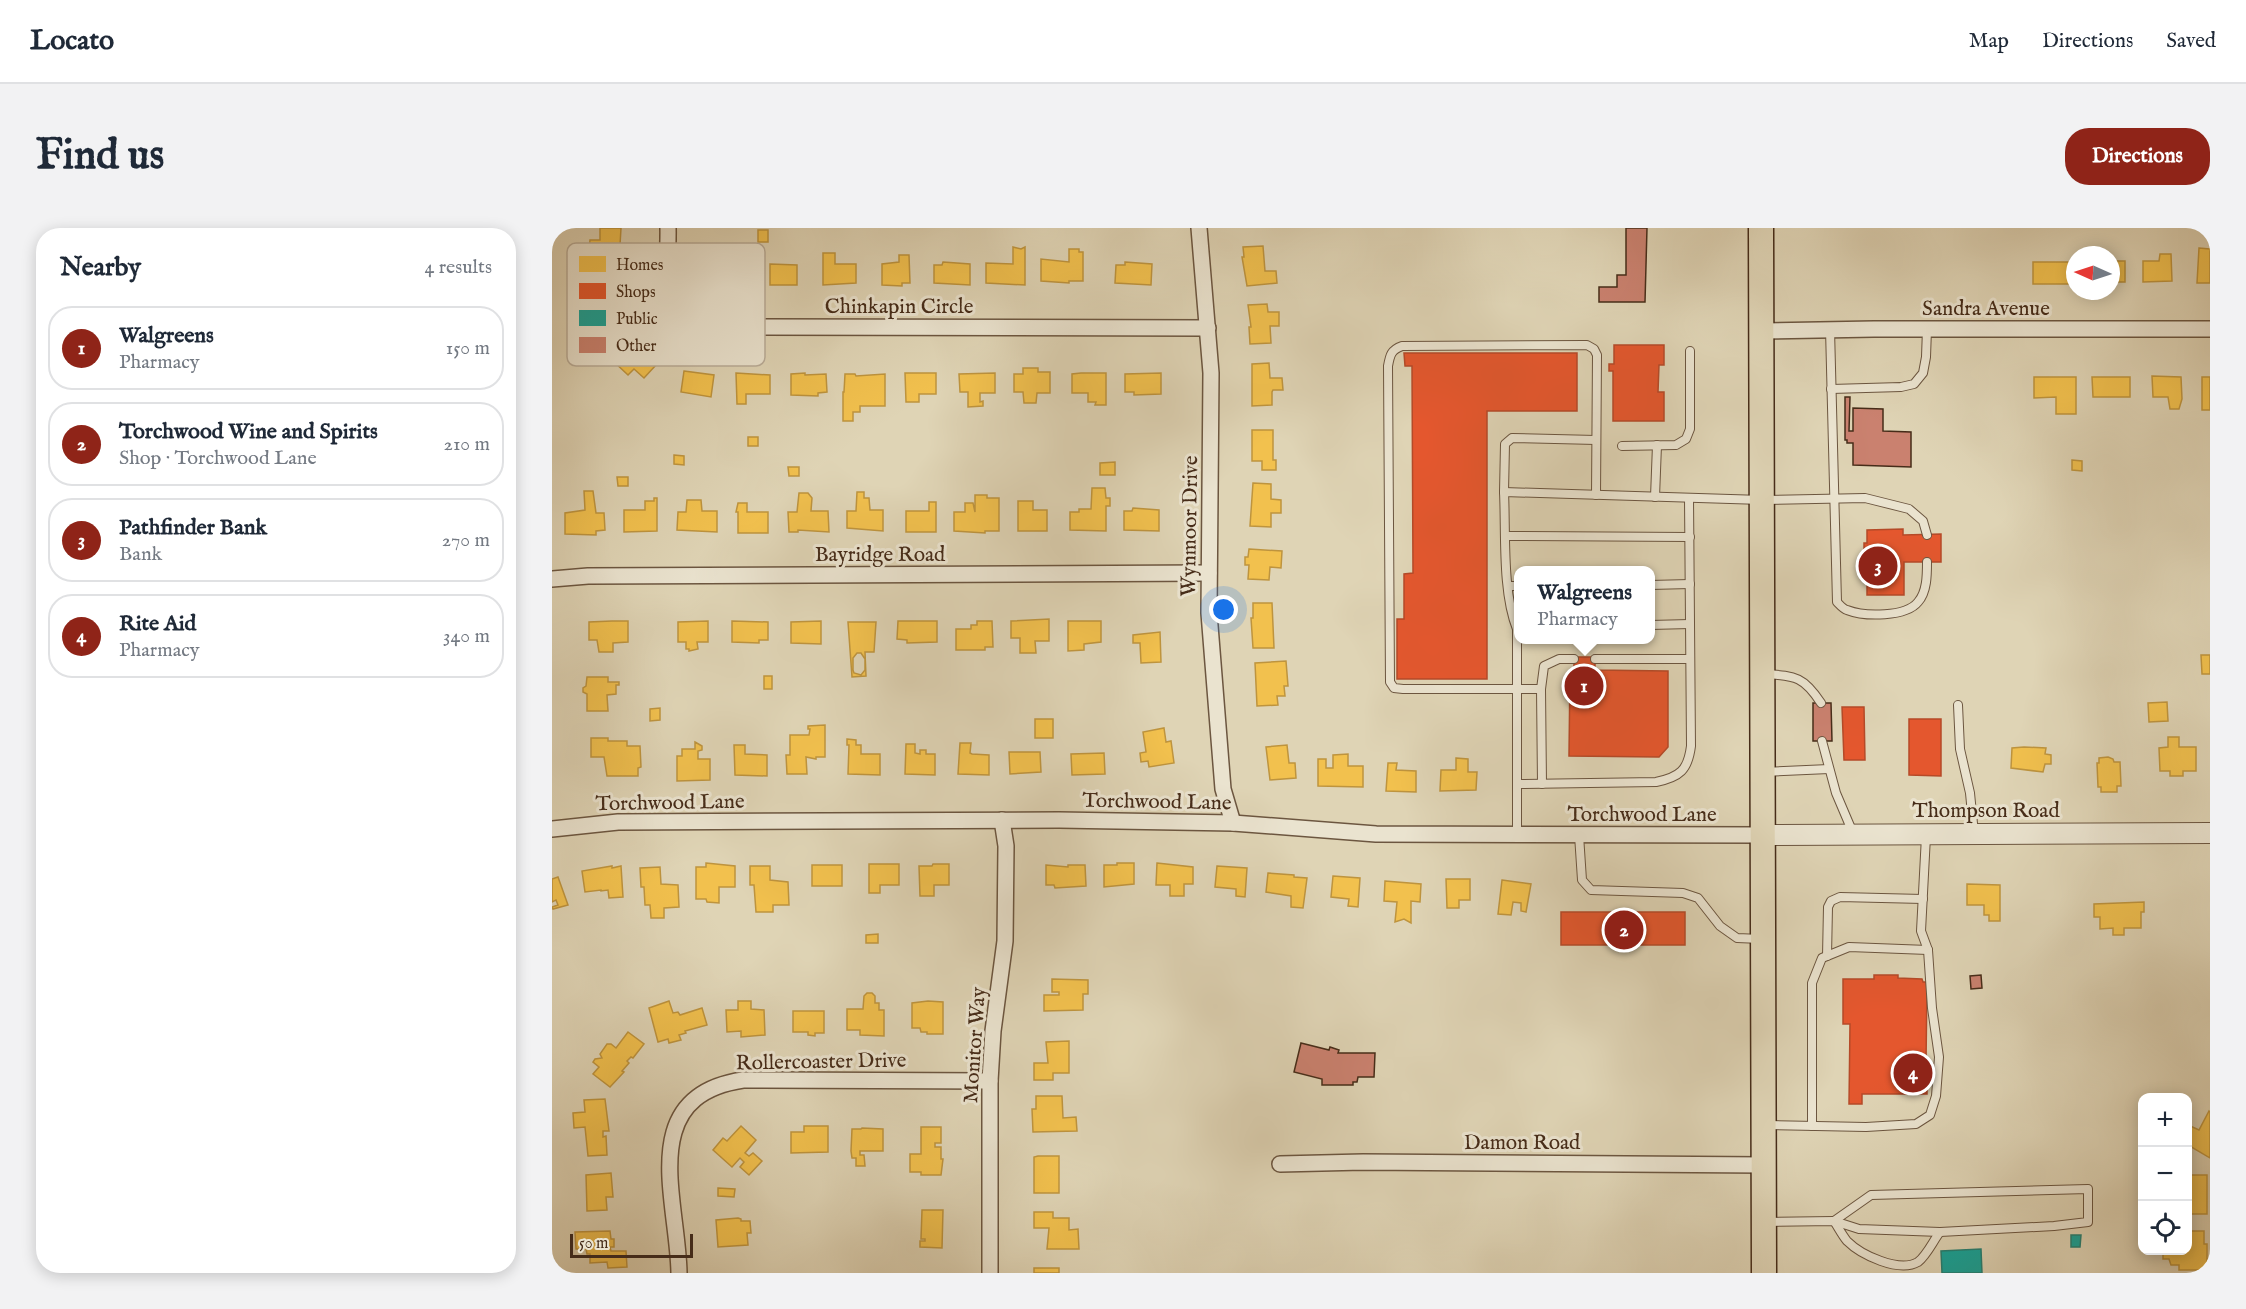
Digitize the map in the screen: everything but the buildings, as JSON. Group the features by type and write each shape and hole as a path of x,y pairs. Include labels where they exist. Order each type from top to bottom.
{"main road":[{"path":"1761,228 1764,1273"}],"street":[{"name":"Chinkapin Circle","path":"668,228 668,243"},
{"name":"Wynmoor Drive","path":"1199,228 1211,373 1209,613 1223,789 1233,823"},
{"name":"Chinkapin Circle","path":"765,327 1208,328"},
{"name":"Sandra Avenue","path":"1761,331 2210,329"},
{"name":"Bayridge Road","path":"552,579 588,576 1209,573"},
{"name":"Torchwood Lane","path":"553,825 618,822 1002,820 1233,823 1376,834 1762,835"},
{"name":"Monitor Way","path":"990,1273 990,1081 993,1031 1005,941 1006,846 1002,820"},
{"name":"Thompson Road","path":"1762,835 2210,832"},
{"name":"Rollercoaster Drive","path":"679,1273 669,1179 670,1142 678,1118 708,1090 743,1080 990,1081"},
{"name":"Damon Road","path":"1280,1164 1363,1162 1763,1165"}],"lane":[{"path":"1831,389 1901,387 1914,384 1923,372 1927,329"},
{"path":"1830,330 1837,602 1845,610 1862,614 1895,614 1911,610 1920,600 1926,581 1927,562"},
{"path":"1541,689 1403,690 1394,688 1390,682 1388,378 1390,355 1394,349 1402,346 1587,345 1594,349 1597,355 1596,495"},
{"path":"1622,446 1676,445 1686,438 1688,435 1690,351"},
{"path":"1514,618 1508,586 1504,492 1505,444 1512,438 1596,440"},
{"path":"1655,497 1657,445"},
{"path":"1504,492 1762,500 1865,498 1909,509 1923,521 1927,535"},
{"path":"1518,784 1656,782 1671,779 1683,771 1689,759 1691,746 1689,498"},
{"path":"1506,536 1690,537"},
{"path":"1655,585 1690,584"},
{"path":"1508,586 1514,586"},
{"path":"1655,625 1690,624"},
{"path":"1517,835 1518,644"},
{"path":"1542,784 1541,689 1544,666 1558,659 1574,659"},
{"path":"1595,659 1690,659"},
{"path":"1761,673 1784,675 1802,680 1812,689 1821,703"},
{"path":"1958,705 1960,749 1970,793 1974,835"},
{"path":"1822,741 1829,769 1854,836"},
{"path":"1762,772 1829,769"},
{"path":"1579,835 1582,880 1592,890 1683,893 1698,898 1720,926 1737,939 1762,939"},
{"path":"1763,1125 1866,1127 1916,1124 1930,1115 1936,1096 1939,1058 1932,1008 1928,950 1921,931 1926,835"},
{"path":"1827,956 1828,907 1831,900 1840,897 1923,899"},
{"path":"1812,1126 1812,983 1822,958 1849,947 1928,950"},
{"path":"1764,1222 1834,1221 1859,1229 1940,1232 2054,1226 2088,1222 2088,1189 1871,1195 1834,1221"},
{"path":"1834,1221 1846,1240 1864,1254 1882,1264 1894,1267 1904,1268 1917,1263 1940,1232"}],"place":[{"name":"Pathfinder Bank","path":"1878,566"},
{"name":"Walgreens","path":"1584,686"},
{"name":"Torchwood Wine and Spirits","path":"1624,930"},
{"name":"Rite Aid","path":"1913,1073"}]}
